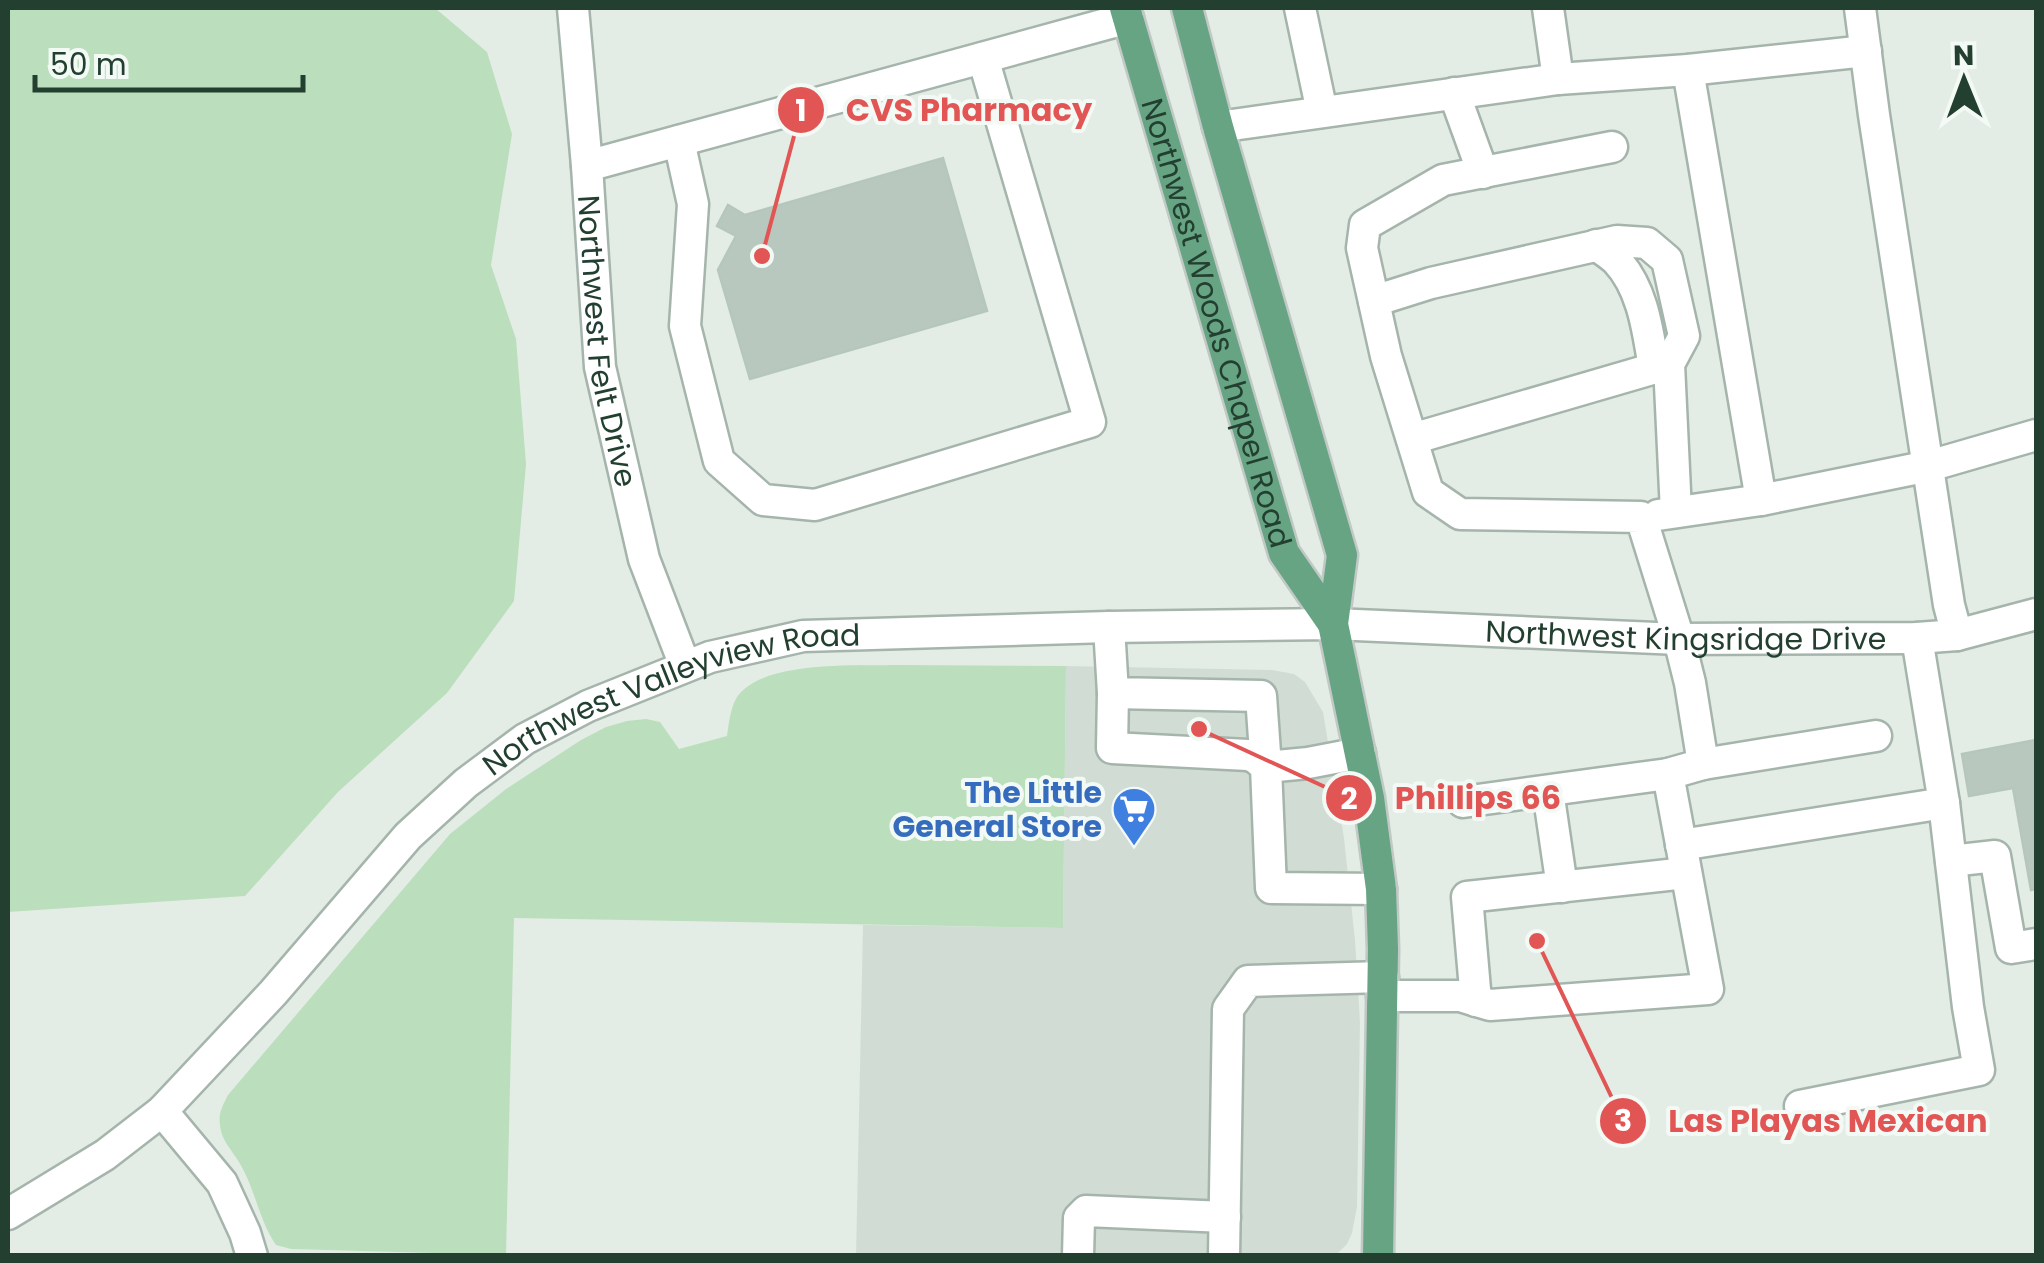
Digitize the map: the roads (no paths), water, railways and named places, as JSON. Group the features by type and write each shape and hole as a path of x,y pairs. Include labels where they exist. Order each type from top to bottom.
{"main road":[{"name":"Northwest Woods Chapel Road","path":"1187,8 1342,555 1334,624 1370,798 1381,889 1378,1256"},
{"name":"Northwest Woods Chapel Road","path":"1126,13 1284,553 1334,624"}],"street":[{"name":"Northwest Felt Drive","path":"573,8 600,367 644,559 685,666"},
{"path":"1300,8 1322,112"},
{"path":"1548,8 1558,79"},
{"path":"1860,8 1949,605 1957,635"},
{"path":"587,166 982,58 1126,13"},
{"path":"1218,126 1558,79 1866,51"},
{"path":"679,141 693,204 685,326 719,461 764,500 816,505 1090,422 982,58"},
{"path":"1688,70 1761,500"},
{"path":"1454,93 1483,172"},
{"path":"1612,147 1443,180 1366,224 1362,248 1386,356 1428,492 1460,514 1641,517 1761,500 1929,466 2036,436"},
{"path":"1374,300 1617,241 1648,243 1667,260 1684,336 1662,366 1412,439"},
{"path":"1596,246 1617,260 1630,282 1662,366 1676,512"},
{"path":"1641,517 1680,639 1704,764"},
{"name":"Northwest Kingsridge Drive","path":"1334,624 1680,639 1917,638 1957,635 2036,614"},
{"name":"Northwest Valleyview Road","path":"8,1214 106,1155 162,1111 273,993 408,836 466,783 524,739 588,706 710,656 803,636 1334,624"},
{"path":"1110,627 1112,748 1248,755 1266,767 1360,753"},
{"path":"1800,1106 1979,1070 1944,803 1917,638"},
{"path":"1114,693 1260,696 1271,888 1381,889"},
{"path":"1463,802 1668,774 1704,764 1876,736"},
{"path":"1224,1256 1228,1008 1248,982 1382,986 1490,1005 1708,989 1668,774"},
{"path":"1548,790 1562,887"},
{"path":"1476,1001 1467,897 1562,887 1944,803"},
{"path":"1951,862 1995,856 2011,948 2036,944"},
{"path":"162,1111 222,1182 246,1233 252,1256"},
{"path":"1078,1256 1080,1218 1086,1212 1224,1217"}],"place":[{"name":"CVS Pharmacy","path":"762,256"},
{"name":"Phillips 66","path":"1199,729"},
{"name":"The Little General Store","path":"1134,847"},
{"name":"Las Playas Mexican","path":"1537,941"}]}
